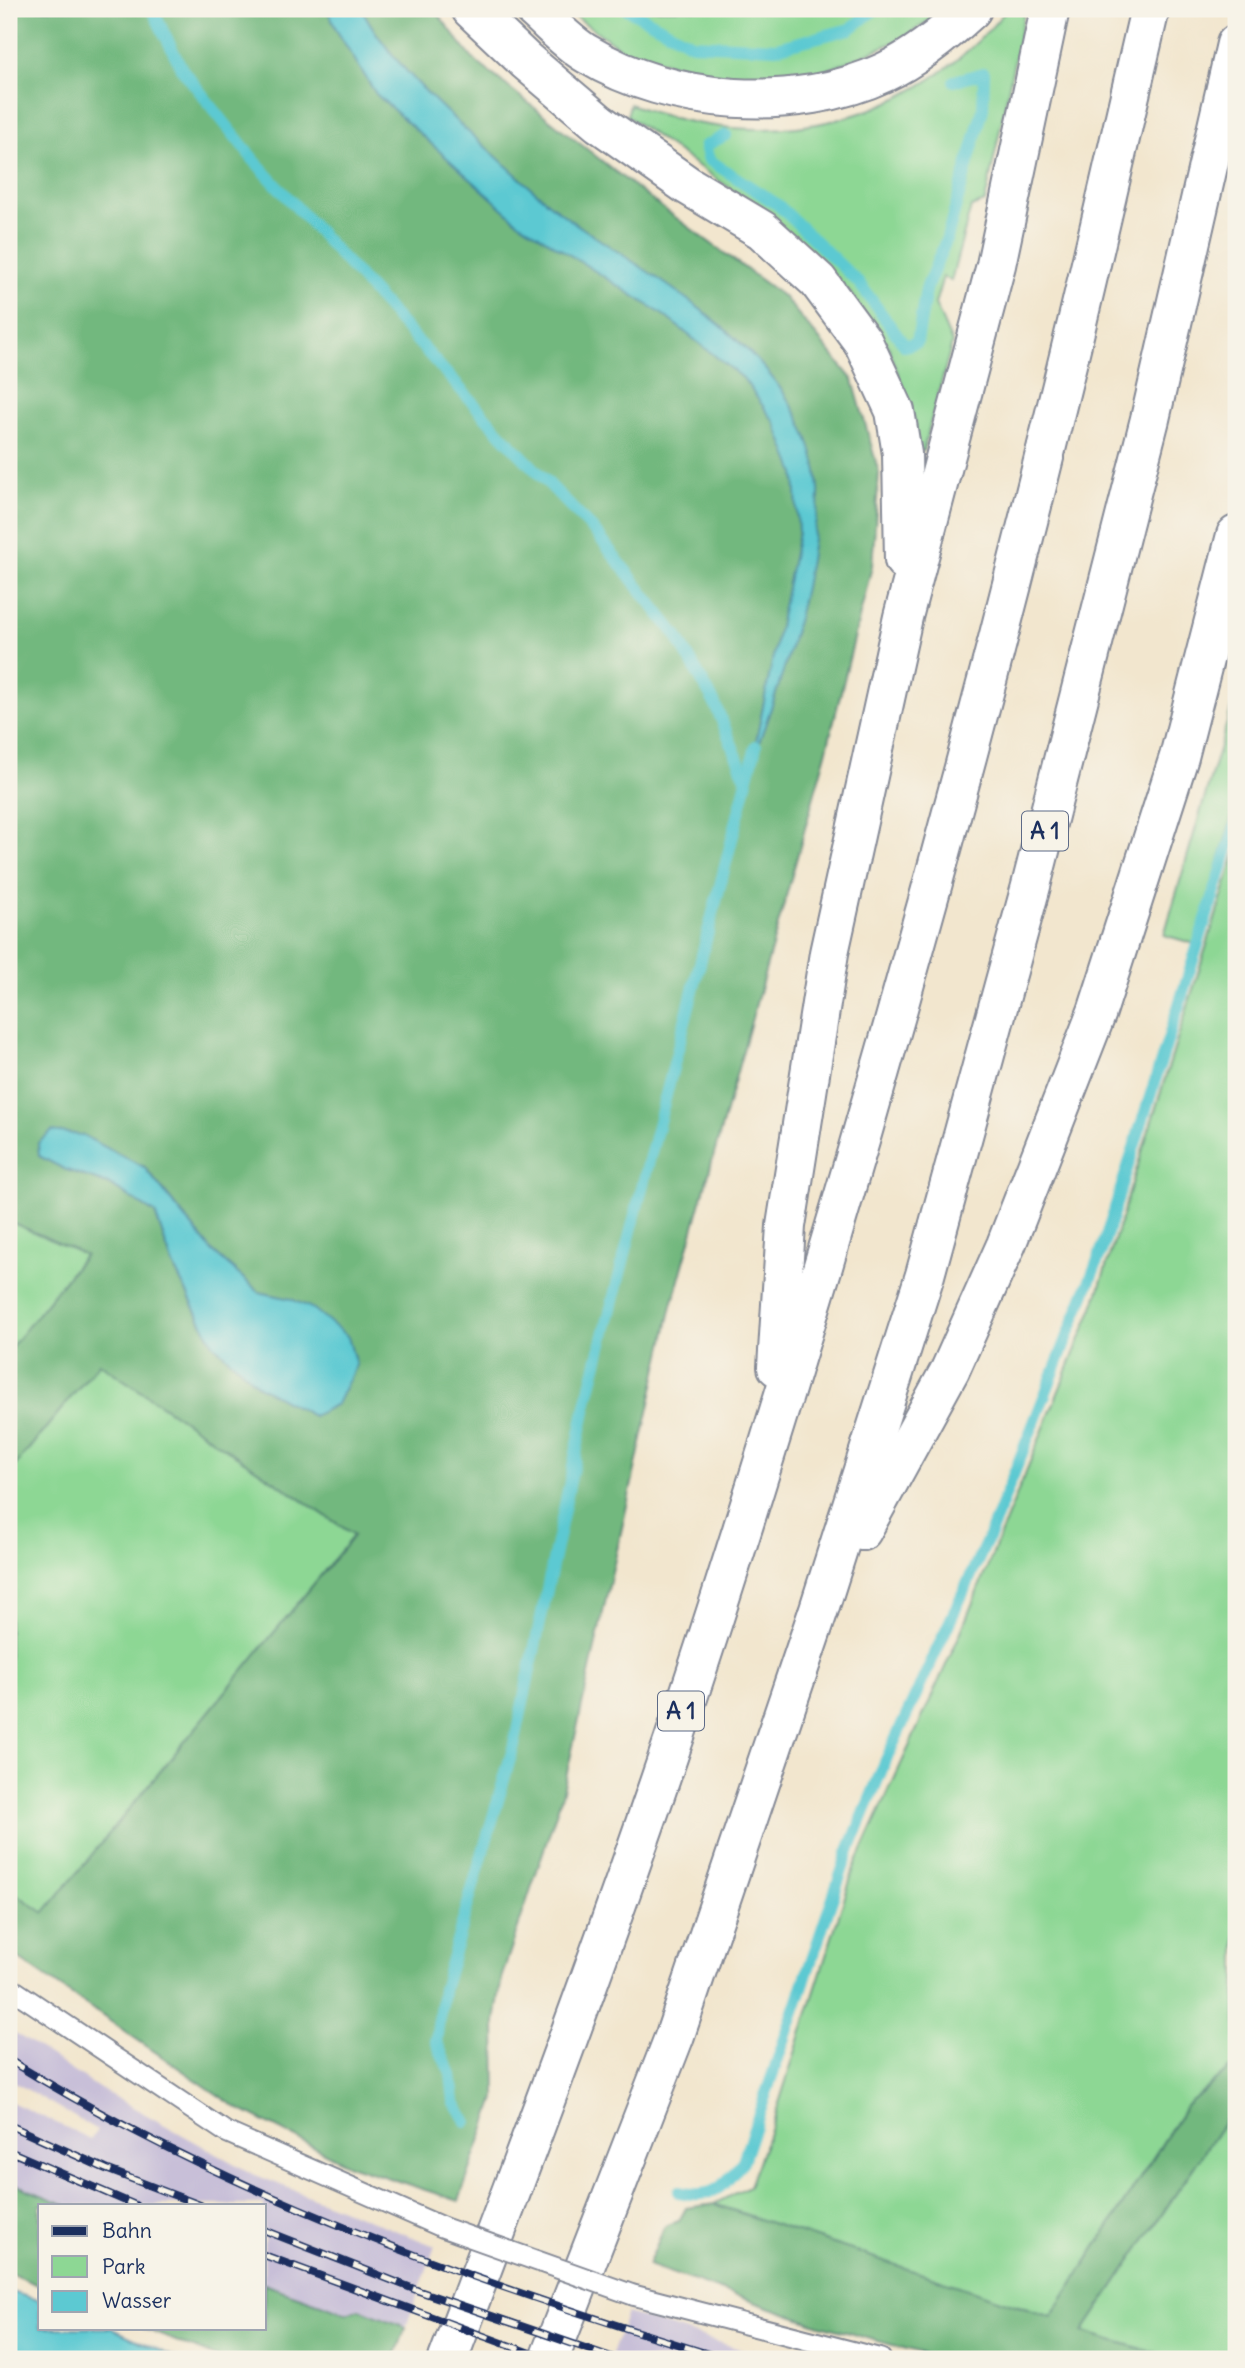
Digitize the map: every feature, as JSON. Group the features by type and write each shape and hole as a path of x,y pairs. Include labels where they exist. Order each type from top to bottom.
{"highway":[{"path":"471,9 526,61 599,123 687,185 762,230 818,281 863,342 895,411 902,454 903,617"},
{"path":"534,9 584,53 623,73 702,96 751,99 836,90 885,72 923,50 972,9"},
{"path":"776,1420 779,1313 786,1226 825,981 903,617 996,265 1050,9"},
{"name":"A 1","path":"448,2359 581,2001 720,1600 776,1420 939,862 1054,417 1150,9"},
{"name":"A 1","path":"549,2359 675,2035 819,1609 925,1275 1031,886 1150,419 1236,44"},
{"path":"819,1609 950,1370 1006,1245 1060,1111 1097,1012 1147,863 1179,757 1233,551"}],"lane":[{"path":"9,1987 226,2132 442,2227 634,2295 881,2359"}],"shaded area":[{"path":"9,2029 100,2089 253,2174 435,2246 406,2327 360,2309 346,2313 266,2285 266,2204 64,2204 9,2182 9,2101 91,2139 97,2130 9,2079"},
{"path":"627,2313 771,2359 610,2359"}],"green space":[{"path":"9,9 434,9 473,59 645,195 784,297 853,380 879,473 872,566 826,753 672,1305 562,1795 502,1976 495,2022 496,2096 459,2201 349,2165 237,2108 9,1952 9,1889 44,1913 354,1535 99,1363 9,1473 9,1350 85,1255 9,1221","holes":["144,1166 212,1251 259,1292 291,1299 337,1404 312,1415 260,1387 213,1344 173,1265 155,1213 108,1184 64,1169"]},
{"path":"565,9 946,9 902,39 818,74 742,81 627,53"},
{"path":"1007,9 1025,9 985,202 971,207 951,281 943,277 935,304 952,343 923,451 917,450 915,422 889,348 847,289 755,206 627,116 630,104 682,120 734,128 785,128 835,120 883,104 928,81 970,49"},
{"path":"1236,692 1236,803 1195,944 1164,935"},
{"path":"1236,852 1236,2063 1187,2105 1051,2317 714,2204 749,2186 773,2122 854,1868 960,1634 1095,1302"},
{"path":"9,1221 85,1254 9,1350"},
{"path":"99,1363 354,1535 44,1914 9,1889 9,1473"},
{"path":"1236,2063 1236,2104 1083,2332 1177,2359 943,2359 820,2325 648,2265 665,2226 679,2221 686,2208 714,2204 1051,2317 1187,2105"},
{"path":"1236,2104 1236,2359 1177,2359 1083,2332"},
{"path":"9,2182 64,2204 38,2204 38,2285 9,2273"},
{"path":"266,2285 346,2313 359,2309 406,2327 394,2359 221,2359 148,2330 266,2330"}],"water":[{"path":"327,9 362,9 386,46 455,120 569,219 687,299 726,330 761,364 790,402 810,443 819,489 818,505 798,619 782,676 752,761 798,533 795,473 775,423 743,378 662,314 517,221 376,94 337,31"},
{"path":"52,1131 82,1135 144,1167 212,1251 259,1292 291,1299 314,1309 348,1337 356,1365 337,1404 313,1416 260,1387 213,1344 173,1265 155,1213 108,1184 64,1169 39,1156 38,1143"},
{"path":"9,2291 38,2300 38,2330 115,2330 178,2359 9,2359"}],"waterway":[{"path":"152,9 182,69 253,159 501,434 597,534 676,635 714,702 747,781"},
{"path":"627,9 692,44 776,48 850,29 875,9"},
{"path":"726,135 705,146 709,160 778,205 859,283 905,346 917,342 926,289 947,238 983,109 984,73 954,81"},
{"path":"466,2121 454,2101 451,2074 436,2041 443,1990 514,1745 587,1401 756,746"},
{"path":"679,2192 709,2193 723,2184 743,2161 848,1853 885,1762 991,1532 1101,1252 1236,824"}],"railway":[{"path":"9,2060 180,2154 268,2195 447,2267 725,2359"},
{"path":"9,2125 106,2169 197,2204"},
{"path":"9,2151 133,2204"},
{"path":"266,2231 419,2291 617,2359"},
{"path":"266,2256 546,2359"}]}
